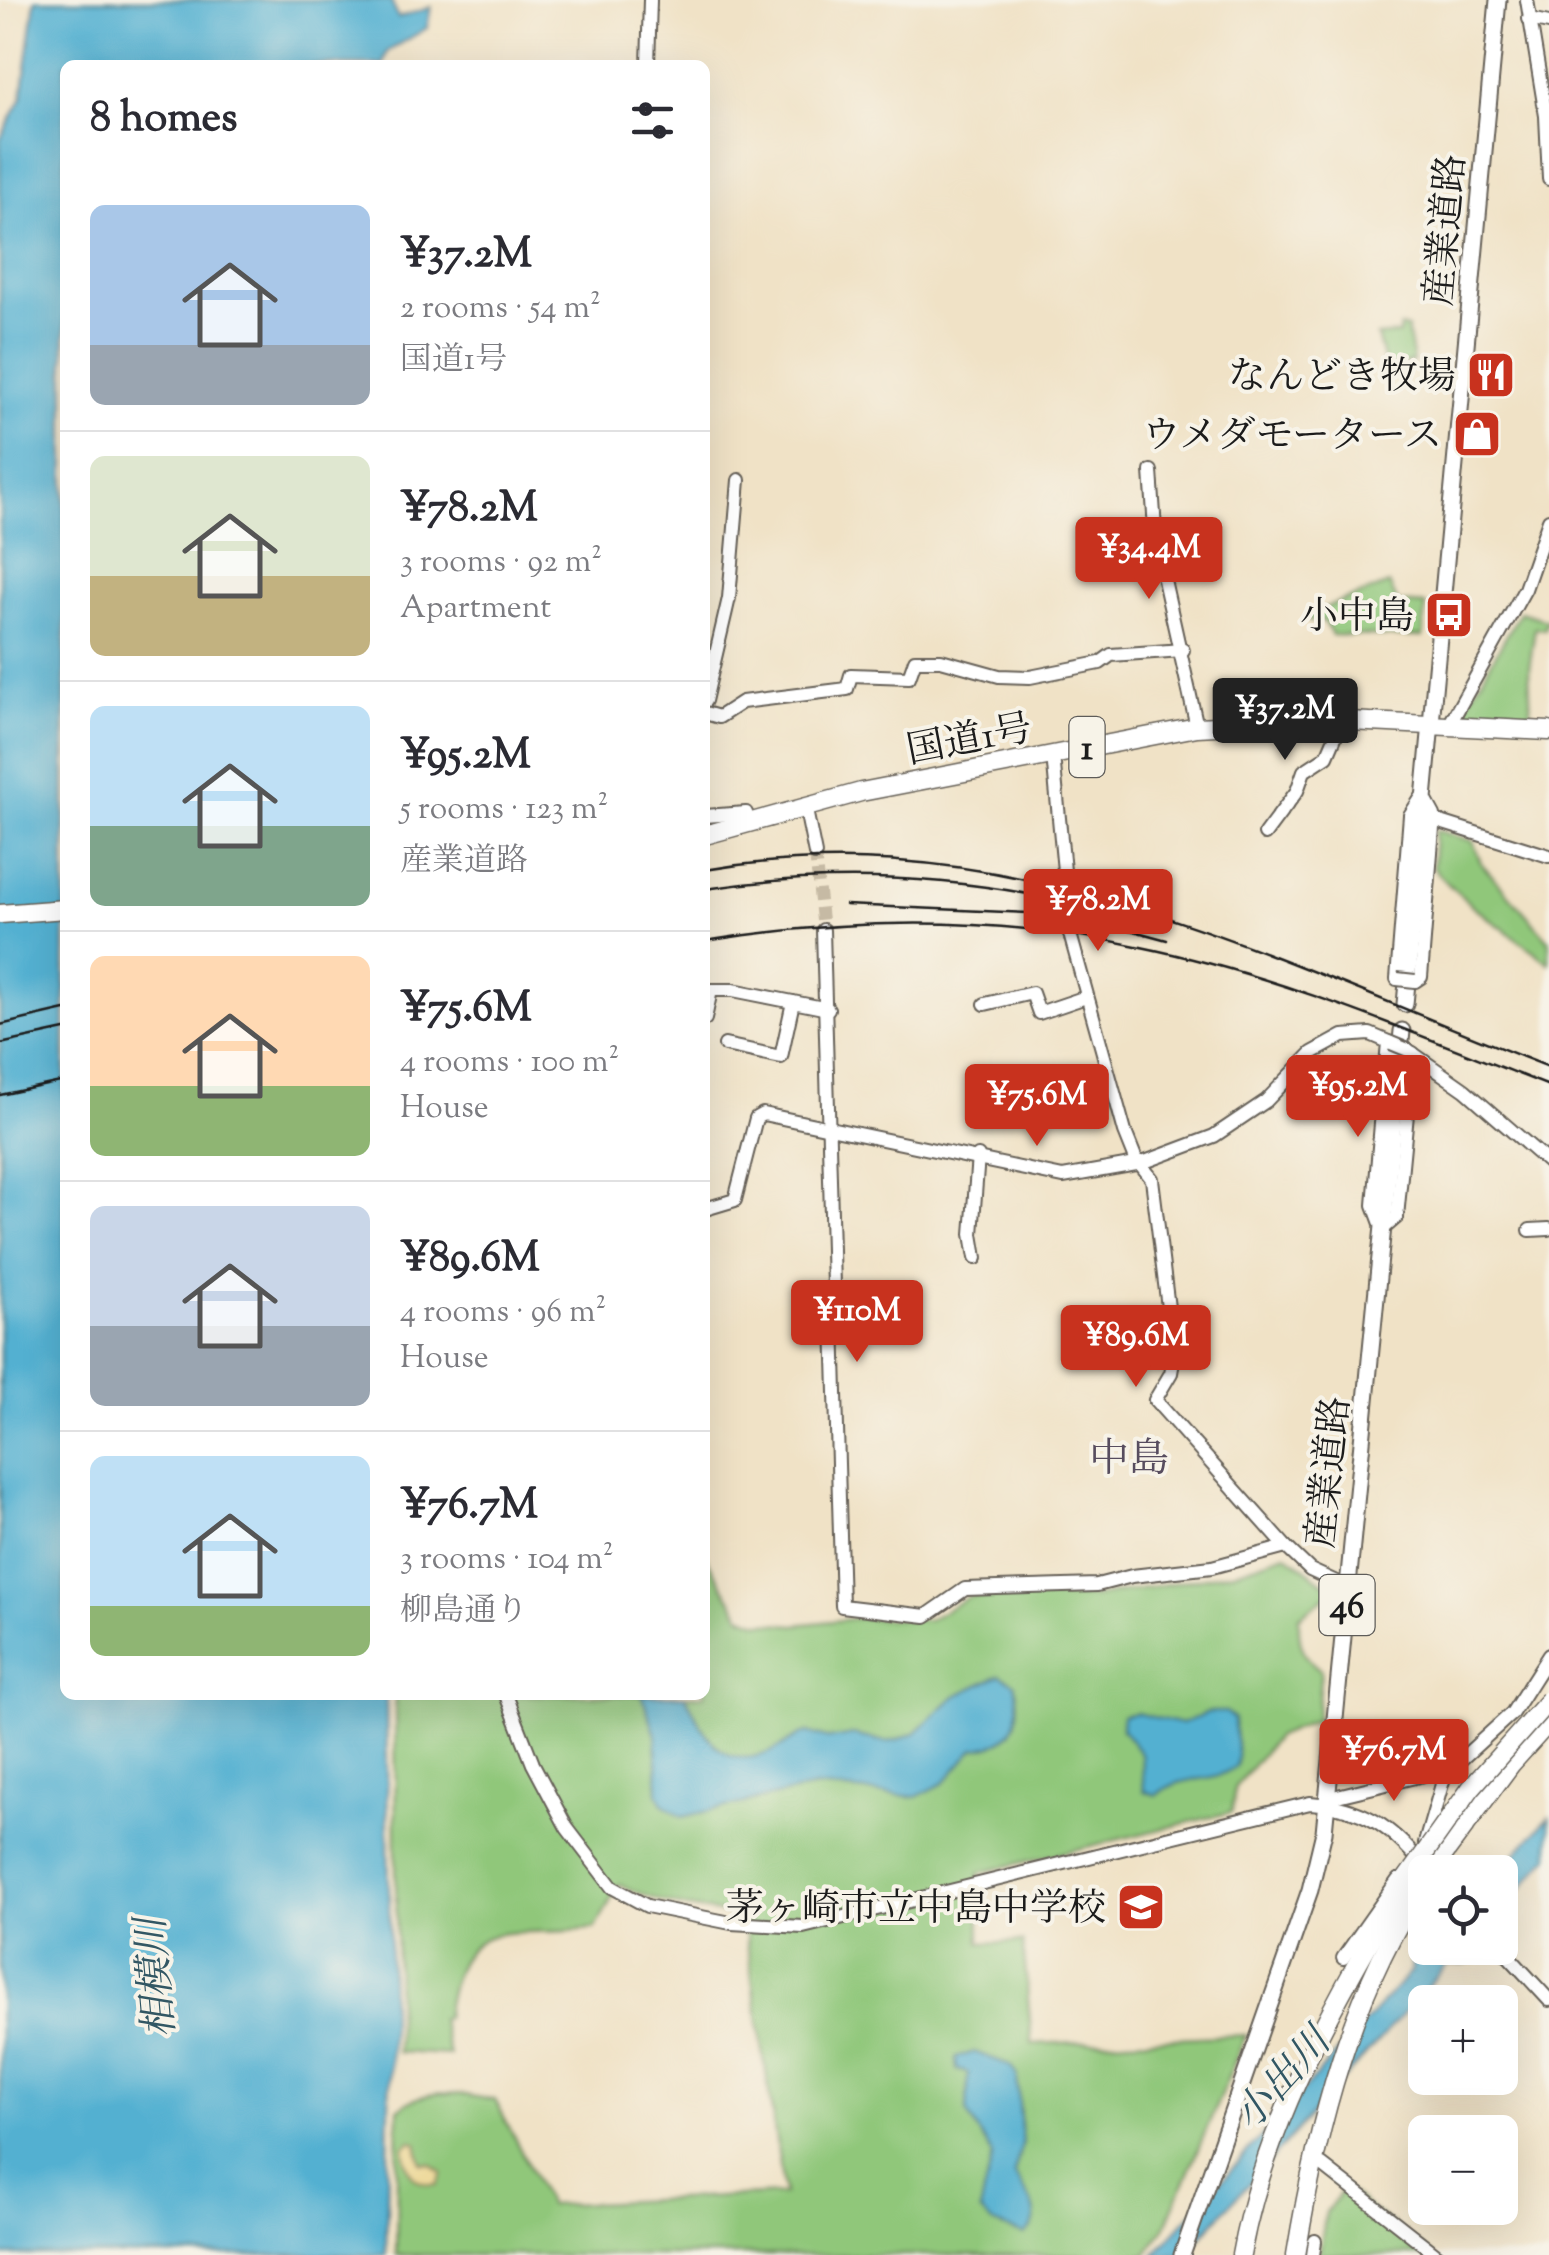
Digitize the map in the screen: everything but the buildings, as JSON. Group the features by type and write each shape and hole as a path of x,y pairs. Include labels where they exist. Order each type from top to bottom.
{"highway":[{"name":"国道1号","path":"710,833 806,805 1198,727 1342,721 1549,731"},
{"path":"0,914 60,909"},
{"path":"1435,1855 1471,1788 1549,1700"},
{"path":"1441,1855 1549,1722"},
{"path":"1242,2255 1265,2168 1304,2068 1408,1902"},
{"path":"1296,2255 1310,2177 1342,2059 1375,1973 1408,1908"}],"main road":[{"name":"産業道路","path":"1404,1004 1423,795 1439,726 1498,0"},
{"name":"産業道路","path":"1182,2255 1310,1890 1329,1801 1383,1229 1393,1039"}],"street":[{"path":"648,60 650,0"},
{"path":"1527,0 1545,83 1549,179"},
{"path":"1529,19 1549,23"},
{"path":"1151,470 1156,544 1184,650 1198,727"},
{"path":"710,680 729,598 739,480"},
{"path":"1439,726 1525,588 1549,520"},
{"path":"710,714 720,717 742,702 848,689 851,675 909,677 915,660 940,660 999,676 1030,676 1100,663 1111,654 1184,650"},
{"path":"1265,834 1298,791 1304,772 1327,756 1342,721"},
{"path":"1053,755 1070,934 1125,1132 1152,1179 1174,1356 1171,1373 1155,1400 1286,1547 1310,1570 1349,1588"},
{"path":"1423,795 1434,820 1421,977 1415,981 1396,979 1410,815 1423,795"},
{"path":"806,805 815,854"},
{"path":"710,816 746,813 748,820"},
{"path":"1434,820 1549,856"},
{"path":"824,930 842,1606 926,1616 965,1589 1096,1585 1132,1576 1212,1567 1286,1547"},
{"path":"710,990 828,1009"},
{"path":"985,1004 1032,993 1038,1012 1086,997"},
{"path":"725,1045 782,1057 793,1002"},
{"path":"710,1208 735,1200 756,1118 763,1114 978,1156 1064,1178 1142,1164 1214,1136 1266,1101 1312,1053 1343,1036 1370,1034 1393,1039 1480,1101 1549,1163"},
{"path":"1383,1229 1397,1217 1411,1052"},
{"path":"976,1258 972,1234 978,1156"},
{"path":"1530,1230 1549,1229"},
{"path":"1417,1855 1427,1838 1437,1793 1450,1769 1512,1713 1549,1655"},
{"path":"508,1700 533,1764 567,1828 612,1887 647,1906 731,1923 803,1928 1146,1840 1329,1801 1450,1769"},
{"path":"1329,1801 1378,1820 1415,1855"},
{"path":"1342,1958 1408,1867"},
{"path":"1517,1965 1549,2000"},
{"path":"1322,2165 1437,2255"}],"green space":[{"path":"1400,327 1407,328 1413,362 1385,366 1377,336 1399,334"},
{"path":"1389,584 1398,603 1426,605 1423,637 1332,635 1323,620 1310,622 1308,614"},
{"path":"1520,612 1547,620 1544,629 1535,628 1529,669 1531,720 1464,717 1467,704"},
{"path":"1435,830 1473,841 1481,863 1549,940 1549,963 1472,905 1433,867"},
{"path":"1286,1554 1334,1590 1299,1617 1302,1647 1321,1670 1316,1720 1277,1736 1235,1787 1232,1812 979,1873 980,1943 1023,1942 1032,2044 1246,2035 1165,2228 1146,2255 396,2255 398,2109 433,2094 495,2100 548,2205 784,2194 743,1916 680,1906 619,1884 596,1928 516,1932 478,1943 463,1957 452,1982 445,2018 440,2019 449,2055 397,2052 395,1700 710,1700 710,1564 741,1615 758,1622 795,1625 860,1618 928,1620 970,1596 1095,1597 1233,1572"},
{"path":"1344,2188 1432,2255 1319,2255 1326,2212"}],"sand":[{"path":"411,2141 417,2143 421,2163 431,2164 443,2173 437,2185 412,2175 404,2147"}],"water":[{"name":"相模川","path":"35,0 391,0 398,18 431,7 427,28 387,52 385,60 60,60 60,1700 386,1700 391,2016 386,2255 0,2255 0,139 22,97"},
{"path":"1000,1675 1015,1683 1016,1721 1007,1737 974,1749 944,1783 916,1797 815,1787 682,1817 664,1805 658,1794 656,1735 644,1700 688,1700 719,1748 744,1758 780,1747 808,1732 829,1739 853,1735 886,1742 899,1739 915,1733 955,1696"},
{"path":"1208,1712 1226,1712 1234,1718 1236,1767 1177,1783 1156,1795 1144,1791 1141,1753 1122,1730 1122,1716 1136,1713 1182,1724"},
{"path":"1549,1817 1549,1857 1518,1893 1518,1855 1514,1855"},
{"path":"1411,1965 1447,1965 1429,1985 1408,1985 1408,2008 1184,2255 1154,2255 1412,1970"},
{"path":"974,2052 1010,2065 1017,2075 1022,2144 1014,2174 1035,2212 1035,2220 1024,2235 992,2223 980,2211 993,2155 967,2114 968,2073 957,2070 956,2058"}],"tunnel":[{"path":"815,854 823,930"}],"railway":[{"path":"710,870 819,859 928,864 1034,881 1138,909 1241,943 1549,1067"},
{"path":"710,888 799,879 892,878 984,887 1077,904"},
{"path":"845,905 1075,915 1167,940"},
{"path":"710,940 814,928 924,924 979,925 1087,937 1194,959 1297,990 1549,1086"},
{"path":"0,1025 60,1011"},
{"path":"0,1044 60,1031"},
{"path":"0,1095 60,1082"}],"place":[{"name":"なんどき牧場","path":"1491,375"},
{"name":"ウメダモータース","path":"1477,434"},
{"name":"小中島","path":"1449,615"},
{"name":"茅ヶ崎市立中島中学校","path":"1141,1907"}],"district":[{"name":"中島","path":"1129,1457"}],"water label":[{"name":"小出川","path":"1281,2078"}]}
